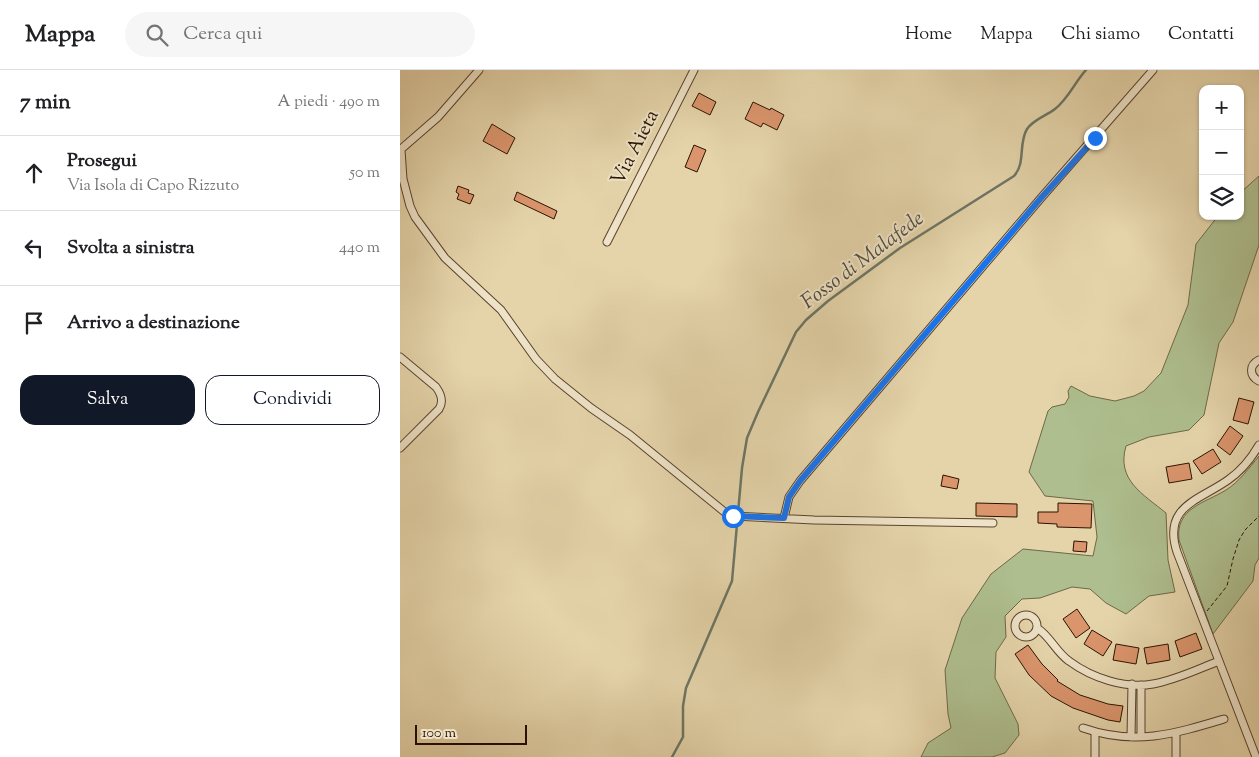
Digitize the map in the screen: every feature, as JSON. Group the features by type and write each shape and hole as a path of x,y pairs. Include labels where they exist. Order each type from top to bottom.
{"street":[{"path":"479,70 438,117 400,150 405,188 415,216 445,258 504,314 541,365 560,384 630,435 725,513 733,516 814,520 993,523"},
{"name":"Via Aieta","path":"606,242 694,70"},
{"path":"784,518 789,497 800,481 1041,198 1153,70"},
{"path":"400,357 434,386 440,393 442,401 439,409 400,448"},
{"path":"1259,360 1253,364 1251,371 1254,378 1259,381"},
{"path":"1256,757 1249,743 1176,546 1174,532 1177,520 1188,503 1238,472 1259,445"},
{"path":"1037,628 1044,631 1062,655 1074,665 1102,678 1132,684 1141,685 1163,682 1219,661"},
{"path":"1131,737 1132,684"},
{"path":"1141,685 1141,737"},
{"path":"1083,728 1095,733 1115,736 1158,737 1176,734 1224,719"},
{"path":"1095,733 1095,757"},
{"path":"1176,734 1176,757"}],"path":[{"path":"1202,617 1227,586 1239,540 1245,530 1259,516"}],"green space":[{"path":"1259,176 1259,245 1233,322 1219,343 1204,415 1189,430 1149,437 1126,446 1124,458 1128,477 1141,492 1166,513 1168,560 1175,592 1149,596 1126,614 1106,603 1090,589 1072,587 1040,598 1022,599 1005,616 1006,637 996,652 995,678 1018,724 1019,735 1005,753 992,757 921,757 928,743 951,728 948,714 945,670 962,618 991,574 1023,549 1093,556 1097,537 1093,501 1045,496 1029,472 1048,411 1052,407 1065,404 1069,397 1068,391 1071,386 1090,396 1115,401 1144,391 1161,373 1188,305 1196,244 1215,220 1244,220 1244,189"},
{"path":"1259,456 1259,558 1255,565 1253,581 1213,634 1179,540 1179,529 1182,521 1193,508 1231,487"}],"building":[{"path":"699,93 716,102 710,115 692,106"},
{"path":"753,102 784,115 777,130 763,123 761,127 745,119"},
{"path":"492,124 515,138 507,154 483,141"},
{"path":"694,145 706,150 697,172 685,167"},
{"path":"458,186 469,190 468,193 474,195 470,204 457,199 459,194 456,192"},
{"path":"517,192 557,211 554,219 514,200"},
{"path":"1239,398 1254,402 1248,424 1233,420"},
{"path":"1230,426 1243,436 1230,455 1217,445"},
{"path":"1213,449 1221,462 1202,474 1193,461"},
{"path":"1189,463 1192,479 1169,483 1166,467"},
{"path":"943,475 959,479 957,489 941,486"},
{"path":"976,503 1017,504 1017,517 976,516"},
{"path":"1058,503 1092,504 1091,528 1057,527 1057,524 1038,523 1038,512 1058,512"},
{"path":"1074,541 1087,542 1086,552 1073,551"},
{"path":"1077,609 1090,628 1076,638 1063,619"},
{"path":"1092,630 1112,642 1103,656 1084,644"},
{"path":"1196,633 1202,649 1180,657 1175,641"},
{"path":"1116,644 1139,648 1136,664 1113,660"},
{"path":"1168,644 1170,660 1147,664 1144,648"},
{"path":"1028,645 1057,681 1080,695 1108,704 1123,706 1120,722 1108,720 1073,708 1051,696 1029,675 1015,654"}],"waterway":[{"name":"Fosso di Malafede","path":"672,757 683,737 683,706 686,688 732,581 742,468 747,438 796,332 806,320 828,301 900,248 1014,176 1020,165 1024,135 1027,129 1060,105 1086,70"}],"route":[{"path":"733,516 784,518 789,497 800,481 1041,198 1095,138"}]}
